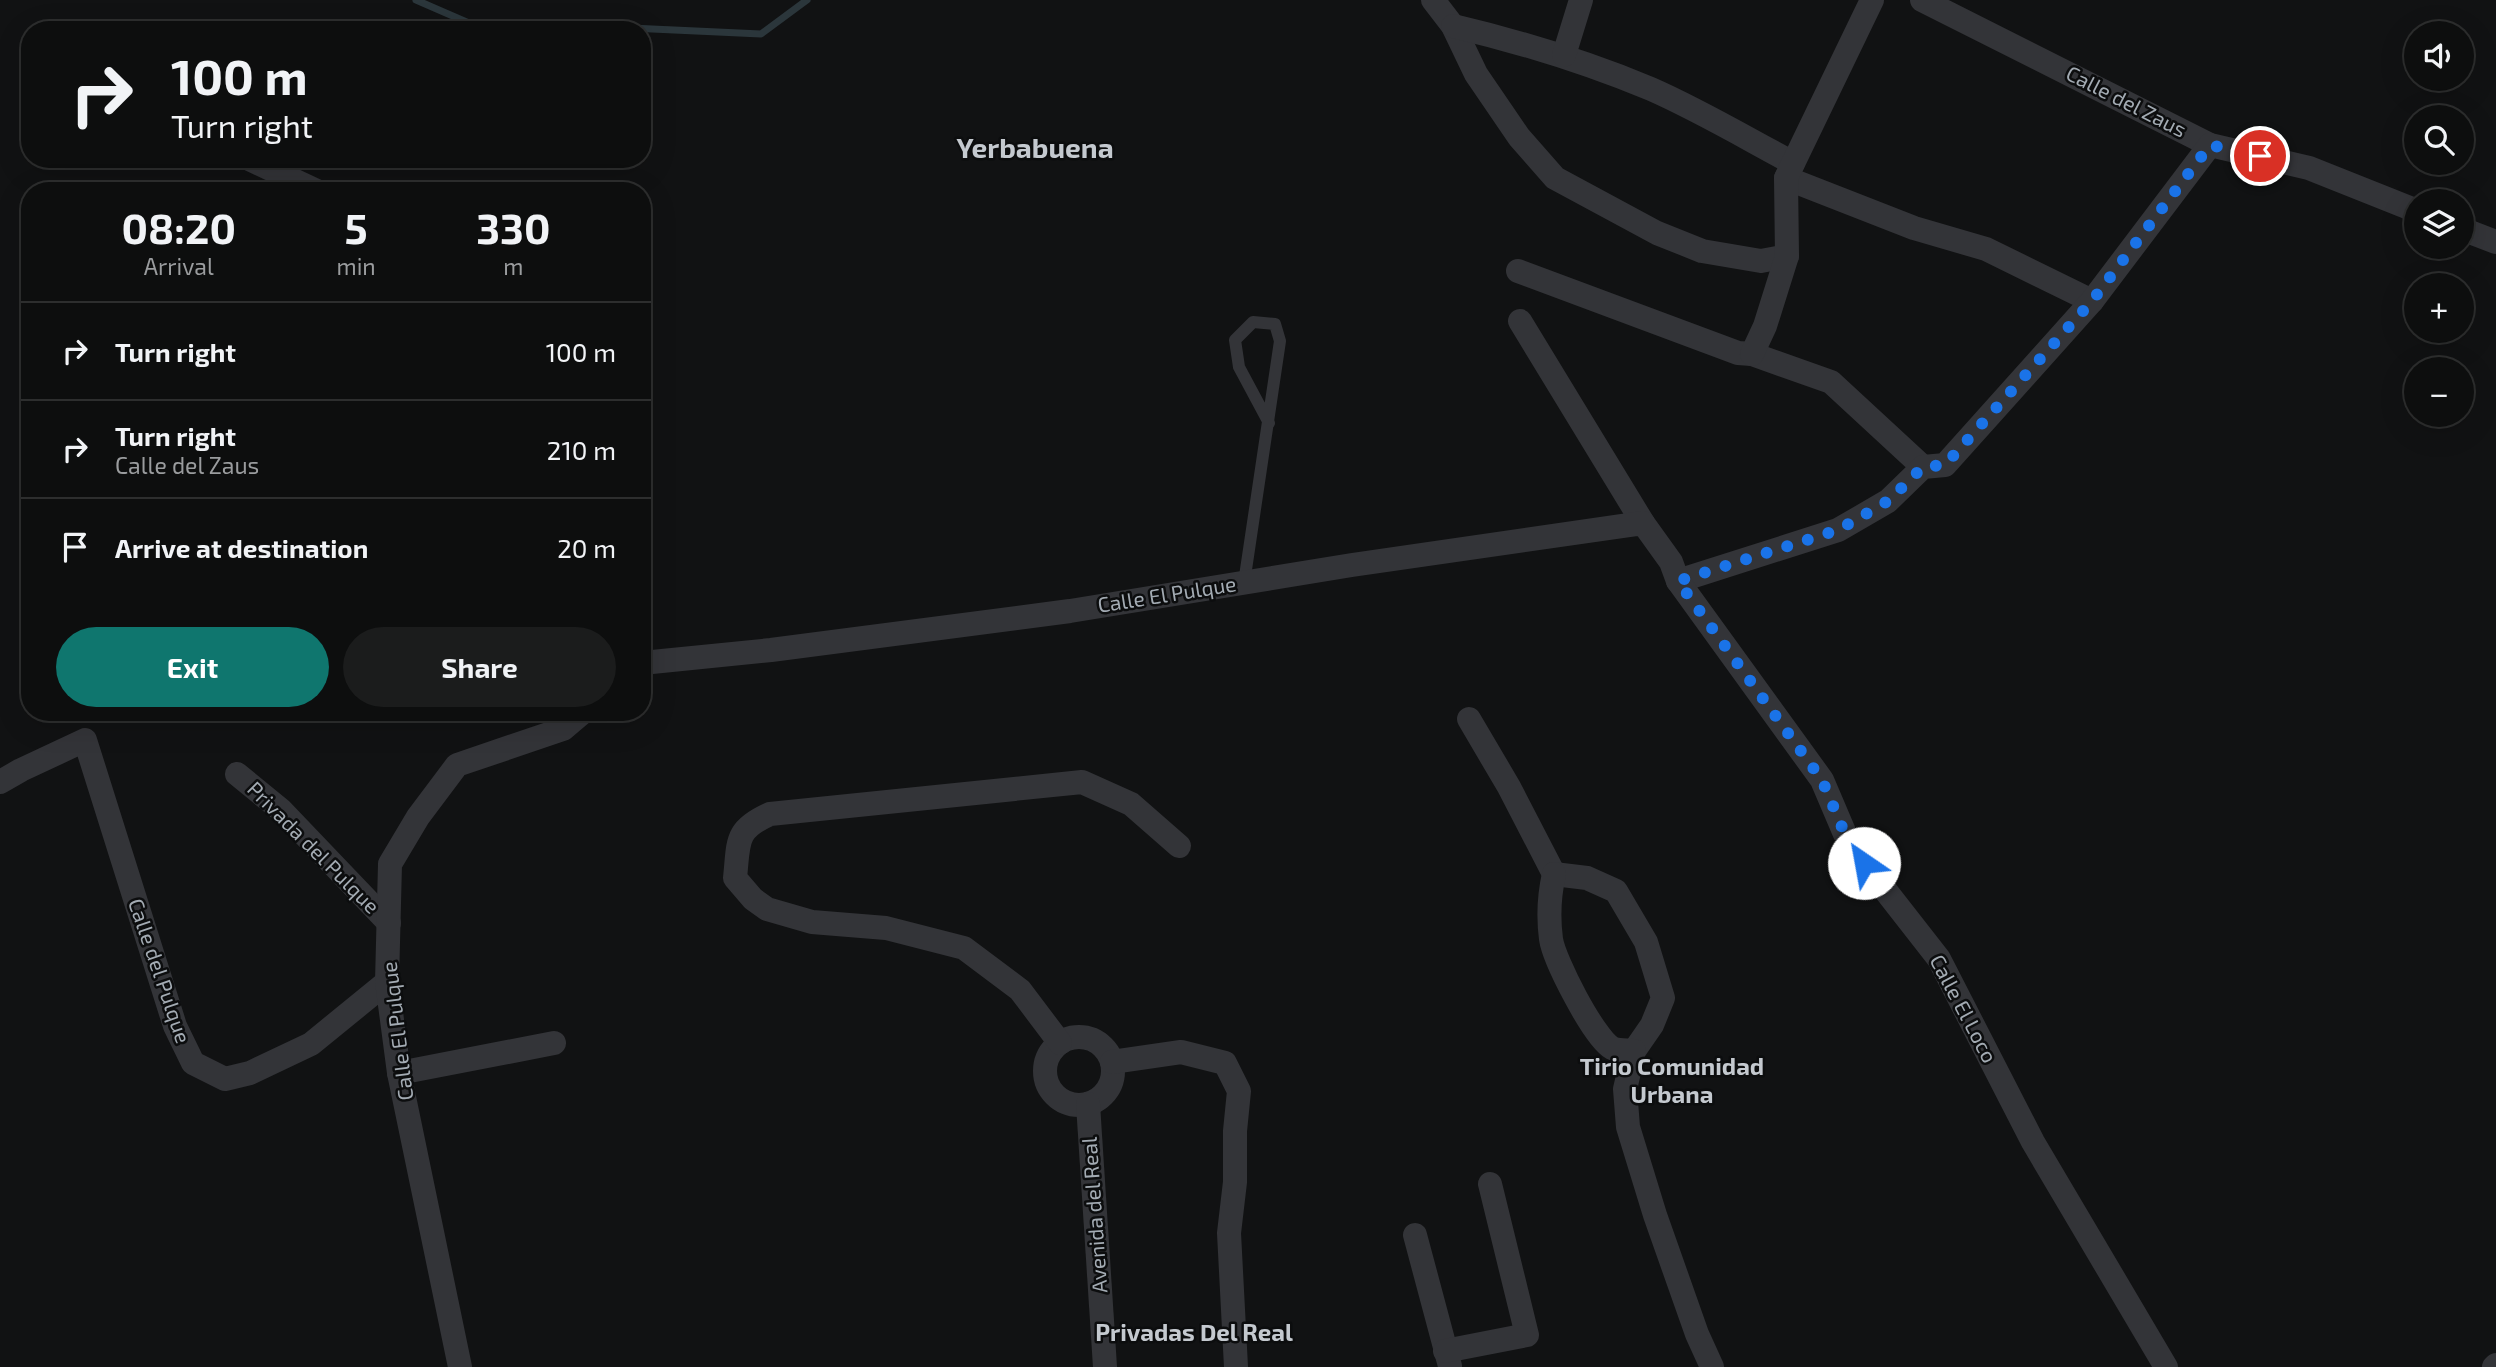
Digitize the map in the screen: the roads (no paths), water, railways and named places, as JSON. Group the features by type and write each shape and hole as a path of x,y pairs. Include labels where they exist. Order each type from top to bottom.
{"street":[{"path":"1433,0 1453,26 1476,74 1519,137 1555,178 1657,233 1702,251 1761,261 1787,256"},
{"path":"1564,55 1581,0"},
{"path":"1752,354 1765,326 1787,256 1789,170 1872,0"},
{"name":"Calle del Zaus","path":"1922,0 2210,145 2309,168 2404,206"},
{"path":"1453,26 1564,55 1653,90 1789,170 1914,228 1986,248 2092,301"},
{"path":"1520,321 1674,571 1838,530 1888,501 1923,467 1945,465 2092,301 2210,145"},
{"path":"268,168 298,182"},
{"path":"2474,234 2496,242"},
{"path":"1518,271 1738,353 1752,354 1831,382 1923,467"},
{"name":"Calle El Pulque","path":"651,662 771,650 1070,611 1643,523"},
{"name":"Calle El Loco","path":"1674,571 1822,780 1845,834 1864,863 1939,958 2033,1142 2166,1367"},
{"path":"1469,719 1554,874 1549,898 1551,942 1566,975 1597,1035 1613,1049 1634,1051"},
{"name":"Calle El Pulque","path":"460,1367 400,1073 387,982 390,864 418,817 457,765 564,729 573,721"},
{"name":"Calle del Pulque","path":"0,782 85,740 175,1026 193,1063 225,1079 250,1073 311,1044 387,982"},
{"name":"Privada del Pulque","path":"237,774 281,810 389,923"},
{"path":"1060,1042 1020,990 964,948 886,928 812,922 767,909 753,899 735,878 739,836 752,822 770,814 1082,782 1131,804 1180,846"},
{"path":"1554,874 1587,878 1616,891 1646,942 1663,998 1652,1025 1634,1051 1625,1089 1628,1127 1692,1321 1713,1367"},
{"path":"1075,1037 1091,1039 1104,1048 1112,1062 1112,1080 1103,1095 1088,1104 1069,1104 1053,1094 1045,1076 1048,1057 1060,1042 1075,1037"},
{"path":"400,1073 555,1043"},
{"path":"1112,1062 1181,1052 1225,1063 1238,1091 1234,1130 1235,1182 1229,1233 1236,1367"},
{"name":"Avenida del Real","path":"1088,1104 1105,1367"},
{"path":"1415,1235 1447,1359 1527,1335 1490,1184"}],"lane":[{"path":"1244,583 1269,423 1280,341 1275,324 1253,322 1235,340 1238,367 1269,423"}],"waterway":[{"path":"416,0 464,21"},
{"path":"651,29 761,34 807,0"}],"district":[{"name":"Yerbabuena","path":"1035,148"},
{"name":"Tirio Comunidad Urbana","path":"1672,1081"},
{"name":"Privadas Del Real","path":"1194,1333"}]}
